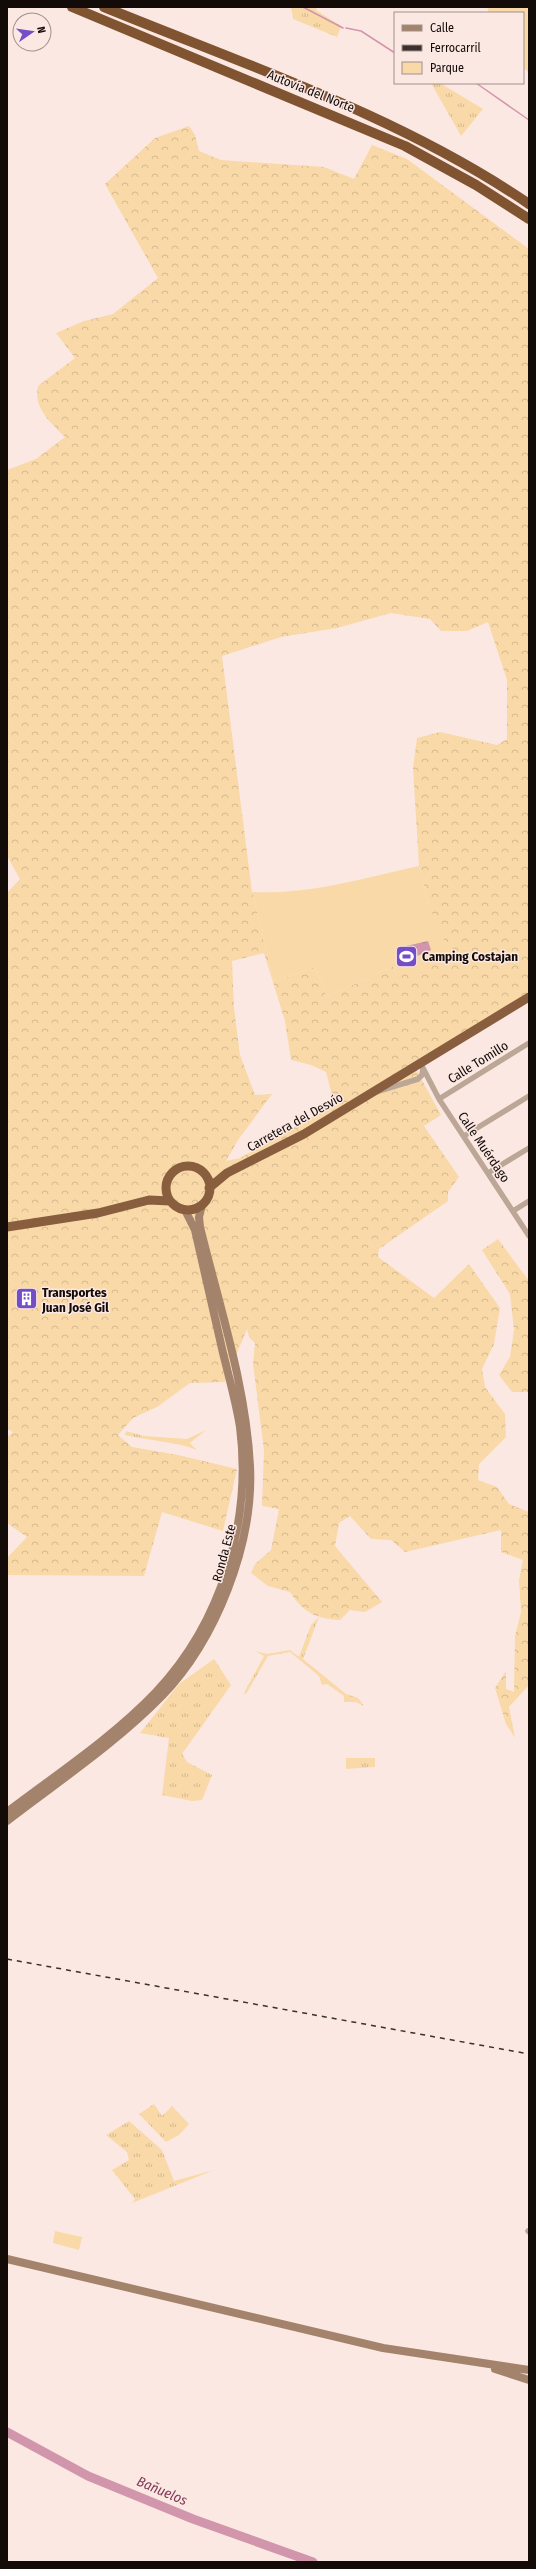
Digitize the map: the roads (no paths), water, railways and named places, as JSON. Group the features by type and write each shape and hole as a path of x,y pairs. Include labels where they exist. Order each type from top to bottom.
{"highway":[{"name":"Autovía del Norte","path":"72,7 405,146 476,185 529,219"},
{"name":"Autovía del Norte","path":"104,7 412,135 482,173 529,204"},
{"name":"Carretera del Desvío","path":"209,1188 227,1173 280,1148 422,1066 529,997"},
{"path":"8,1226 77,1217 149,1200 170,1201 185,1210 202,1205 208,1196 209,1188 204,1174 193,1167 181,1168 171,1174 166,1186 149,1200"},
{"name":"Carretera del Desvío","path":"204,1174 227,1173"},
{"path":"166,1186 170,1201"}],"main road":[{"name":"Ronda Este","path":"7,1821 128,1728 163,1694 195,1652 209,1629 236,1566 247,1509 250,1468 241,1396 200,1227 199,1217 202,1205"},
{"name":"Ronda Este","path":"7,1812 124,1722 157,1691 189,1650 206,1621 230,1564 240,1508 243,1469 240,1426 194,1230 185,1210"},
{"path":"7,2259 383,2348 481,2364 529,2370"},
{"path":"481,2364 529,2380"}],"street":[{"name":"Calle Tomillo","path":"439,1099 529,1043"},
{"name":"Calle Muérdago","path":"422,1066 439,1099 529,1236"},
{"path":"464,1136 529,1096"},
{"path":"488,1173 529,1148"},
{"path":"513,1211 529,1202"}],"water":[{"name":"Camping Costajan","path":"428,941 431,950 400,963 396,952 406,946"}],"waterway":[{"path":"227,7 234,7"},
{"path":"303,7 343,28"},
{"path":"346,28 361,31 394,52"},
{"path":"477,84 529,120"},
{"name":"Bañuelos","path":"7,2432 88,2476 193,2519 313,2562"}],"railway":[{"path":"7,1959 529,2054"}],"place":[{"name":"Camping Costajan","path":"406,956"},
{"name":"Transportes Juan José Gil","path":"26,1299"}]}
